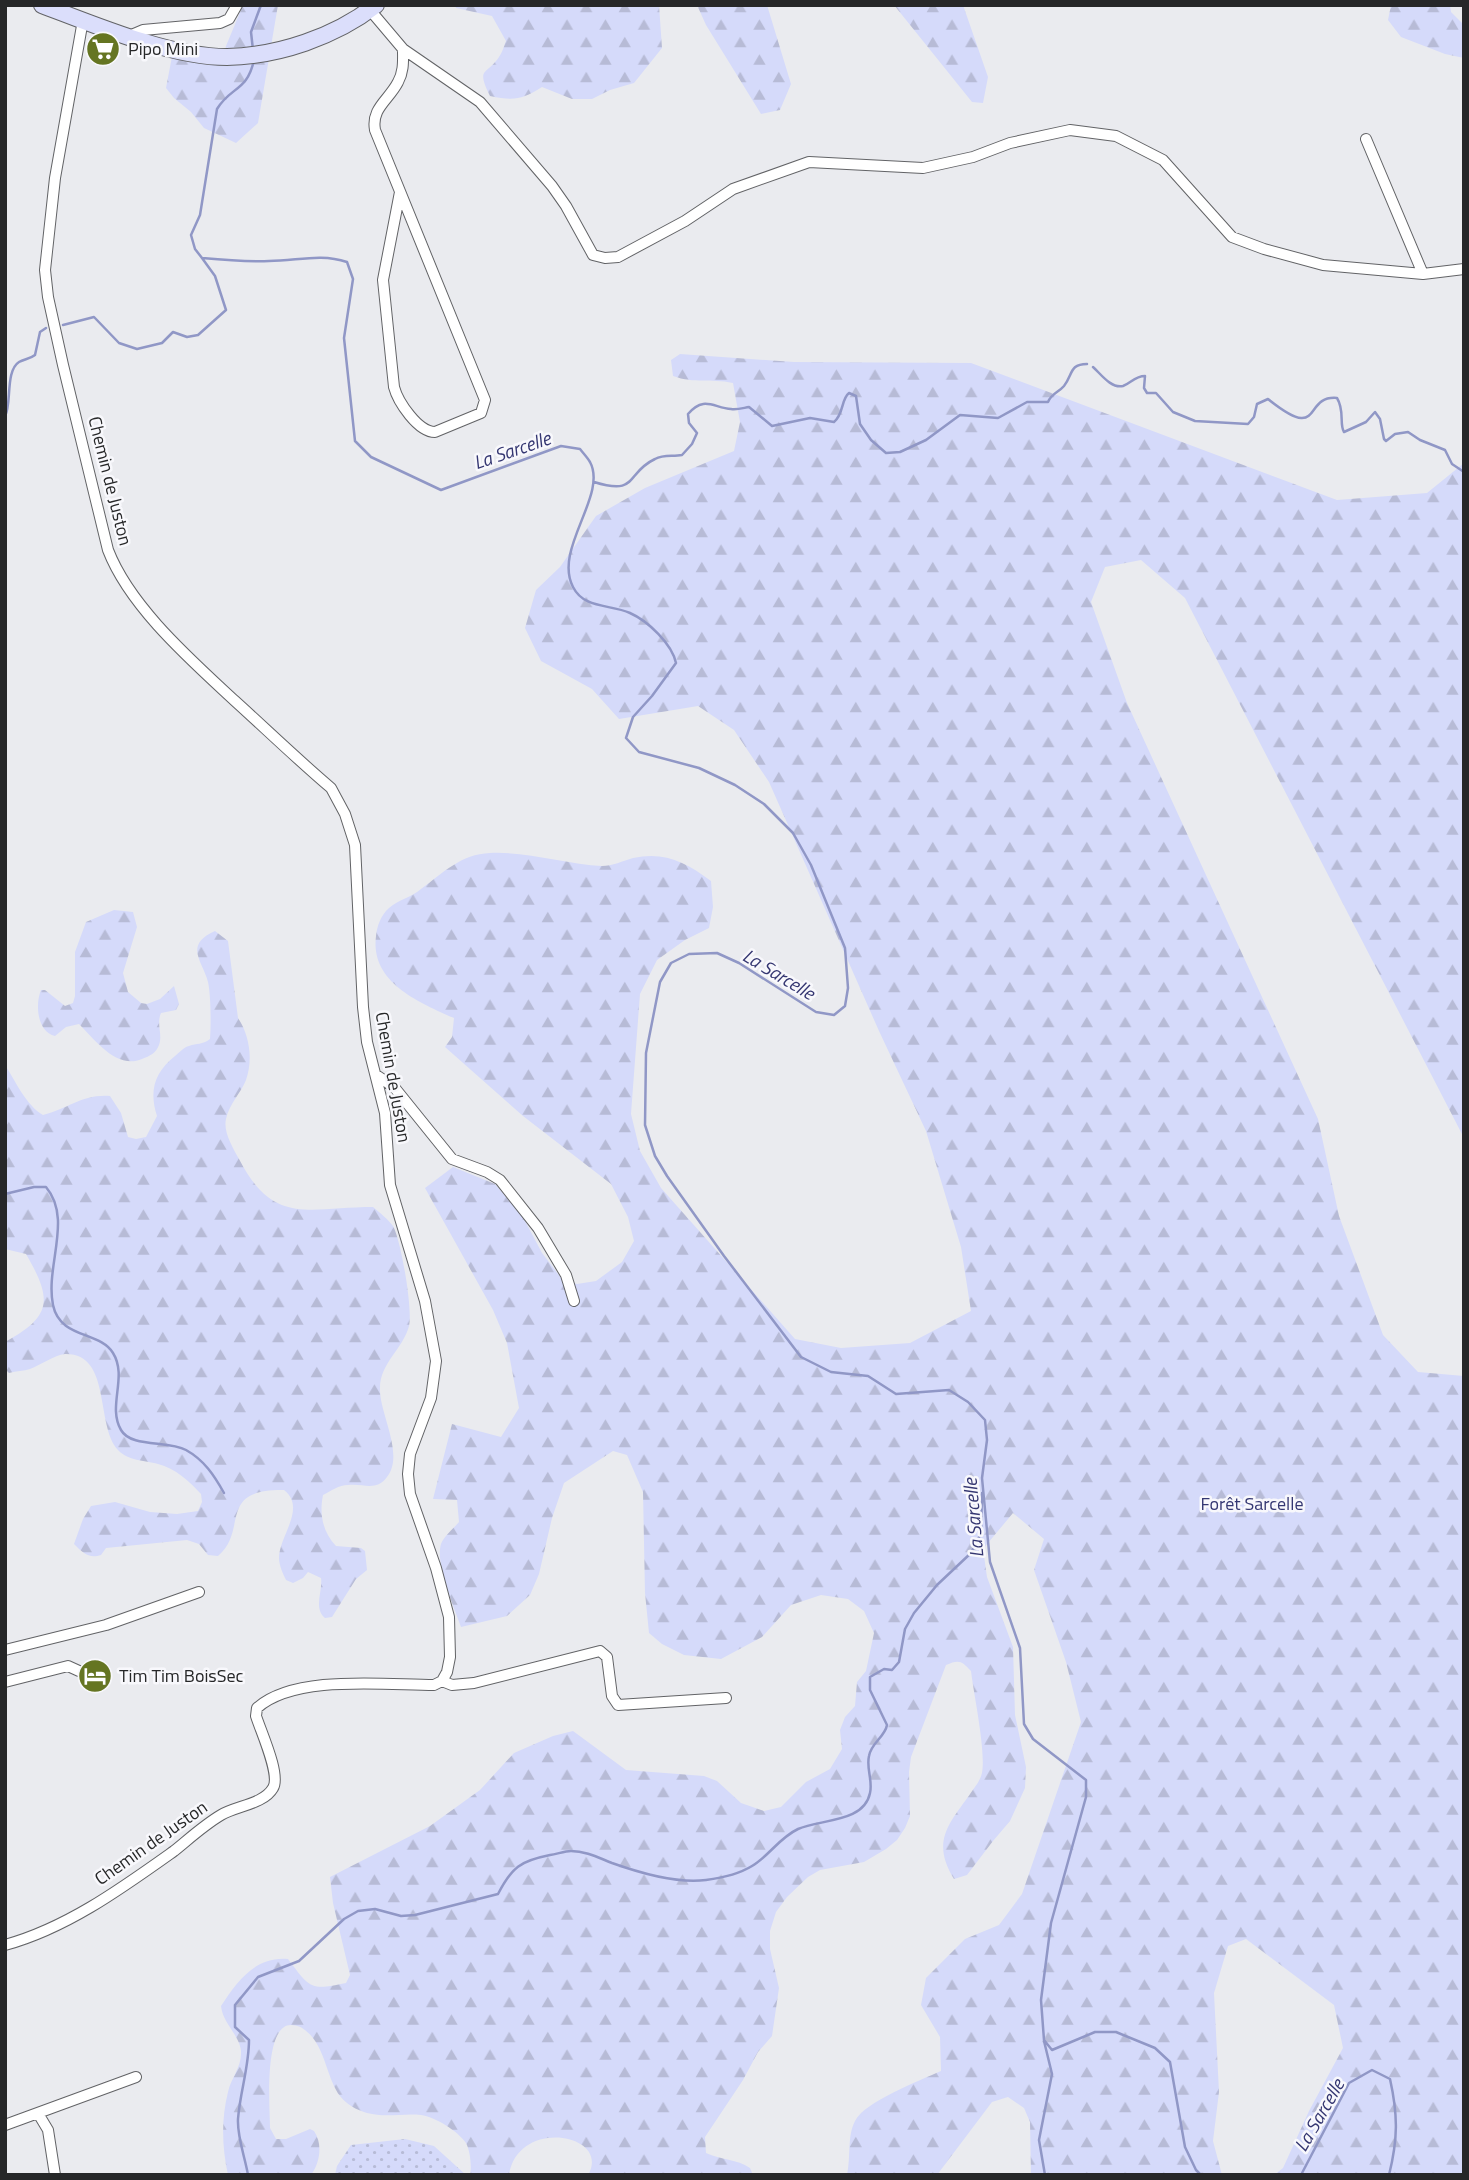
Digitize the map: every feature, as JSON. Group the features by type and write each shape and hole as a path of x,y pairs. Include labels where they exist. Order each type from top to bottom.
{"main road":[{"path":"42,5 129,36 178,50 226,57 299,45 329,33 373,8"}],"street":[{"path":"129,36 143,30 220,23 229,19 237,5"},
{"path":"373,8 403,49 480,102 552,186 593,255 605,258 618,257 685,222 733,189 809,162 923,168 973,157 1010,142 1070,130 1116,136 1163,160 1233,237 1323,265 1423,274 1464,269"},
{"name":"Chemin de Juston","path":"5,1945 46,1930 85,1911 222,1814 263,1798 271,1791 275,1783 274,1771 256,1716 257,1708 264,1702 318,1685 434,1685 442,1681 450,1657 449,1617 436,1569 410,1494 410,1454 431,1398 436,1361 425,1301 390,1185 385,1112 367,1042 355,845 345,814 331,788 185,655 118,572 108,550 63,365 45,270 55,178 83,20"},
{"path":"400,192 383,280 394,387 397,397 422,427 435,432 481,412 485,400 400,192 376,134 373,120 400,77 404,66 403,49"},
{"path":"1366,139 1423,274"},
{"path":"376,1075 394,1087 452,1159 487,1172 500,1180 545,1239 566,1275 574,1301"},
{"path":"5,1650 106,1625 199,1592"},
{"path":"442,1681 452,1685 474,1683 600,1651 607,1657 612,1696 618,1705 726,1698"},
{"path":"5,1682 68,1666 79,1671"},
{"path":"5,2126 136,2077"},
{"path":"38,2115 48,2130 55,2175"}],"green space":[{"path":"243,5 278,5 258,123 236,143 204,128 166,88 174,46 223,60"},
{"path":"455,5 659,5 662,48 634,83 592,99 572,99 542,87 517,98 490,96 483,76 500,55 506,41 492,16 456,8"},
{"path":"697,5 767,5 791,84 780,110 761,114 706,25"},
{"path":"894,5 963,5 988,77 983,103 972,102"},
{"path":"1391,5 1450,5 1451,12 1464,25 1464,58 1445,54 1401,37 1388,20"},
{"name":"Forêt Sarcelle","path":"680,354 794,362 971,363 1337,500 1427,493 1464,463 1464,1138 1185,598 1141,560 1105,567 1091,602 1127,703 1318,1119 1339,1216 1383,1335 1418,1372 1464,1376 1464,2175 1274,2175 1283,2168 1309,2111 1343,2048 1334,2005 1246,1939 1228,1946 1214,1993 1219,2092 1213,2141 1222,2175 1031,2175 1030,2122 1024,2108 1008,2097 992,2102 937,2175 847,2175 851,2133 860,2114 894,2092 941,2071 940,2037 921,2005 926,1978 965,1939 999,1925 1022,1894 1081,1722 1066,1662 1034,1570 1044,1539 1013,1513 983,1549 987,1577 1013,1647 1015,1715 1026,1767 1025,1788 1010,1821 967,1875 954,1879 944,1855 945,1835 980,1779 983,1763 971,1671 960,1662 946,1665 911,1757 910,1816 897,1840 864,1862 820,1870 808,1877 776,1912 770,1931 770,1949 779,1988 772,2036 758,2052 705,2137 706,2153 745,2165 753,2175 588,2175 592,2161 587,2150 576,2142 561,2138 544,2139 529,2145 516,2157 509,2175 470,2175 469,2150 458,2134 446,2125 421,2115 381,2115 356,2109 336,2090 313,2038 304,2029 291,2025 282,2029 272,2053 270,2128 276,2139 286,2139 310,2129 314,2131 319,2147 317,2165 311,2175 228,2175 224,2113 241,2051 221,2006 248,1972 276,1959 288,1959 312,1985 325,1987 346,1983 350,1975 333,1903 330,1877 430,1826 480,1790 514,1753 553,1736 573,1731 626,1770 704,1776 717,1781 741,1803 764,1811 781,1807 806,1782 830,1769 842,1749 840,1730 845,1717 855,1706 857,1682 866,1671 874,1633 864,1611 848,1599 821,1595 791,1605 762,1637 721,1659 684,1655 662,1644 649,1633 645,1593 643,1492 627,1455 613,1451 564,1483 552,1518 539,1574 530,1595 507,1616 461,1627 446,1586 440,1552 442,1541 459,1522 457,1500 433,1499 452,1424 501,1437 519,1408 507,1343 493,1310 425,1188 453,1167 495,1184 523,1217 542,1253 562,1279 577,1284 596,1281 622,1262 634,1241 628,1217 611,1184 523,1116 445,1047 452,1037 454,1018 412,997 389,978 376,952 377,928 386,911 453,865 480,854 517,854 602,866 633,858 655,856 674,860 702,874 711,881 713,907 709,928 685,940 657,960 640,994 631,1114 640,1151 661,1188 795,1339 841,1348 910,1343 971,1311 961,1247 926,1131 769,782 734,730 698,706 619,719 592,689 541,661 525,628 536,590 560,567 596,516 645,488 734,451 740,422 733,383 688,380 673,376 671,360"},
{"path":"114,910 133,912 137,927 123,973 128,992 141,1003 147,1004 160,999 174,986 179,1004 176,1010 161,1013 160,1041 156,1050 148,1057 133,1061 115,1057 107,1052 79,1024 66,1027 55,1036 49,1033 41,1023 38,1010 41,990 45,990 65,1006 73,1003 75,952 86,922"},
{"path":"215,931 228,941 238,1018 249,1048 246,1080 230,1108 225,1124 231,1145 252,1181 280,1204 312,1210 373,1207 393,1226 406,1275 409,1326 384,1371 380,1388 392,1445 392,1468 383,1482 378,1484 345,1485 323,1495 322,1516 328,1535 336,1546 361,1548 365,1551 367,1570 356,1579 332,1617 325,1618 321,1614 321,1578 308,1572 293,1583 286,1580 281,1569 280,1550 293,1514 290,1497 284,1490 263,1491 249,1496 241,1504 232,1535 218,1556 208,1555 199,1544 187,1540 106,1548 97,1556 83,1552 74,1544 91,1506 115,1502 150,1512 177,1514 198,1511 202,1502 201,1494 176,1472 158,1464 131,1458 118,1450 111,1439 96,1377 90,1365 80,1357 65,1354 28,1370 9,1373 5,1369 5,1342 21,1333 40,1315 43,1295 35,1270 26,1254 5,1249 5,1065 26,1099 43,1115 91,1097 110,1096 121,1113 128,1137 146,1137 157,1116 153,1098 155,1083 162,1069 185,1048 210,1039 209,988 197,948 205,936"},
{"path":"405,2139 434,2146 466,2175 335,2175 337,2166 351,2145"}],"waterway":[{"name":"La Sarcelle","path":"253,50 251,32 261,5"},
{"name":"La Sarcelle","path":"254,60 243,84 217,109 200,215 191,235 195,249 202,258 210,259 279,261 318,258 347,262 353,279 344,338 355,441 371,457 441,490 561,446 580,449 590,462 594,475 592,490 570,556 569,572 573,587 591,603 622,610 644,622 670,648 676,663 633,717 626,738 639,752 699,768 735,785 764,804 793,833 811,865 845,948 848,988 845,1006 834,1015 816,1012 739,963 717,953 689,954 671,963 660,982 646,1053 645,1125 655,1156 667,1176 801,1357 831,1372 868,1376 896,1394 949,1390 968,1402 985,1420 987,1440 982,1478 990,1562 1020,1648 1024,1724 1033,1739 1086,1780 1086,1797 1051,1923 1041,2000 1044,2040 1052,2050 1095,2032 1116,2032 1155,2048 1170,2062 1185,2147 1201,2175"},
{"path":"63,325 94,317 119,343 137,349 162,343 173,332 187,337 198,335 226,310 215,276 202,258"},
{"path":"5,416 10,380 15,366 35,355 40,332 46,328"},
{"path":"594,482 608,486 625,485 639,470 655,459 682,455 697,433 689,423 688,414 699,405 709,404 733,409 749,407 772,426 810,418 834,422 849,393 856,396 860,424 871,440 886,453 900,452 926,440 960,415 998,418 1027,402 1048,402 1064,386 1074,368 1087,364"},
{"path":"1093,367 1110,383 1119,386 1145,376 1144,388 1147,393 1156,393 1173,412 1195,421 1248,424 1254,417 1257,404 1268,399 1286,412 1305,418 1319,403 1337,398 1344,432 1366,422 1375,412 1380,419 1386,441 1395,434 1408,432 1445,450 1452,464 1464,472"},
{"path":"5,1194 46,1187 54,1200 58,1228 52,1275 53,1305 64,1324 99,1341 113,1353 119,1372 116,1411 121,1430 126,1436 141,1442 170,1445 186,1450 208,1468 224,1493"},
{"path":"248,2175 238,2119 249,2040 235,2027 235,2005 258,1977 299,1961 344,1919 358,1911 375,1909 401,1916 415,1915 498,1894 513,1871 524,1863 569,1851 587,1853 658,1877 694,1881 718,1878 752,1866 798,1829 859,1810 870,1793 870,1751 887,1725 870,1690 870,1677 884,1669 892,1670 899,1662 905,1629 914,1613 937,1585 971,1553 981,1533 982,1493"},
{"path":"1044,2041 1052,2074 1039,2140 1045,2175"},
{"name":"La Sarcelle","path":"1301,2175 1349,2083 1372,2070 1390,2079 1393,2092 1396,2127 1389,2175"}],"place":[{"name":"Pipo Mini","path":"103,49"},
{"name":"Tim Tim BoisSec","path":"95,1676"}]}
